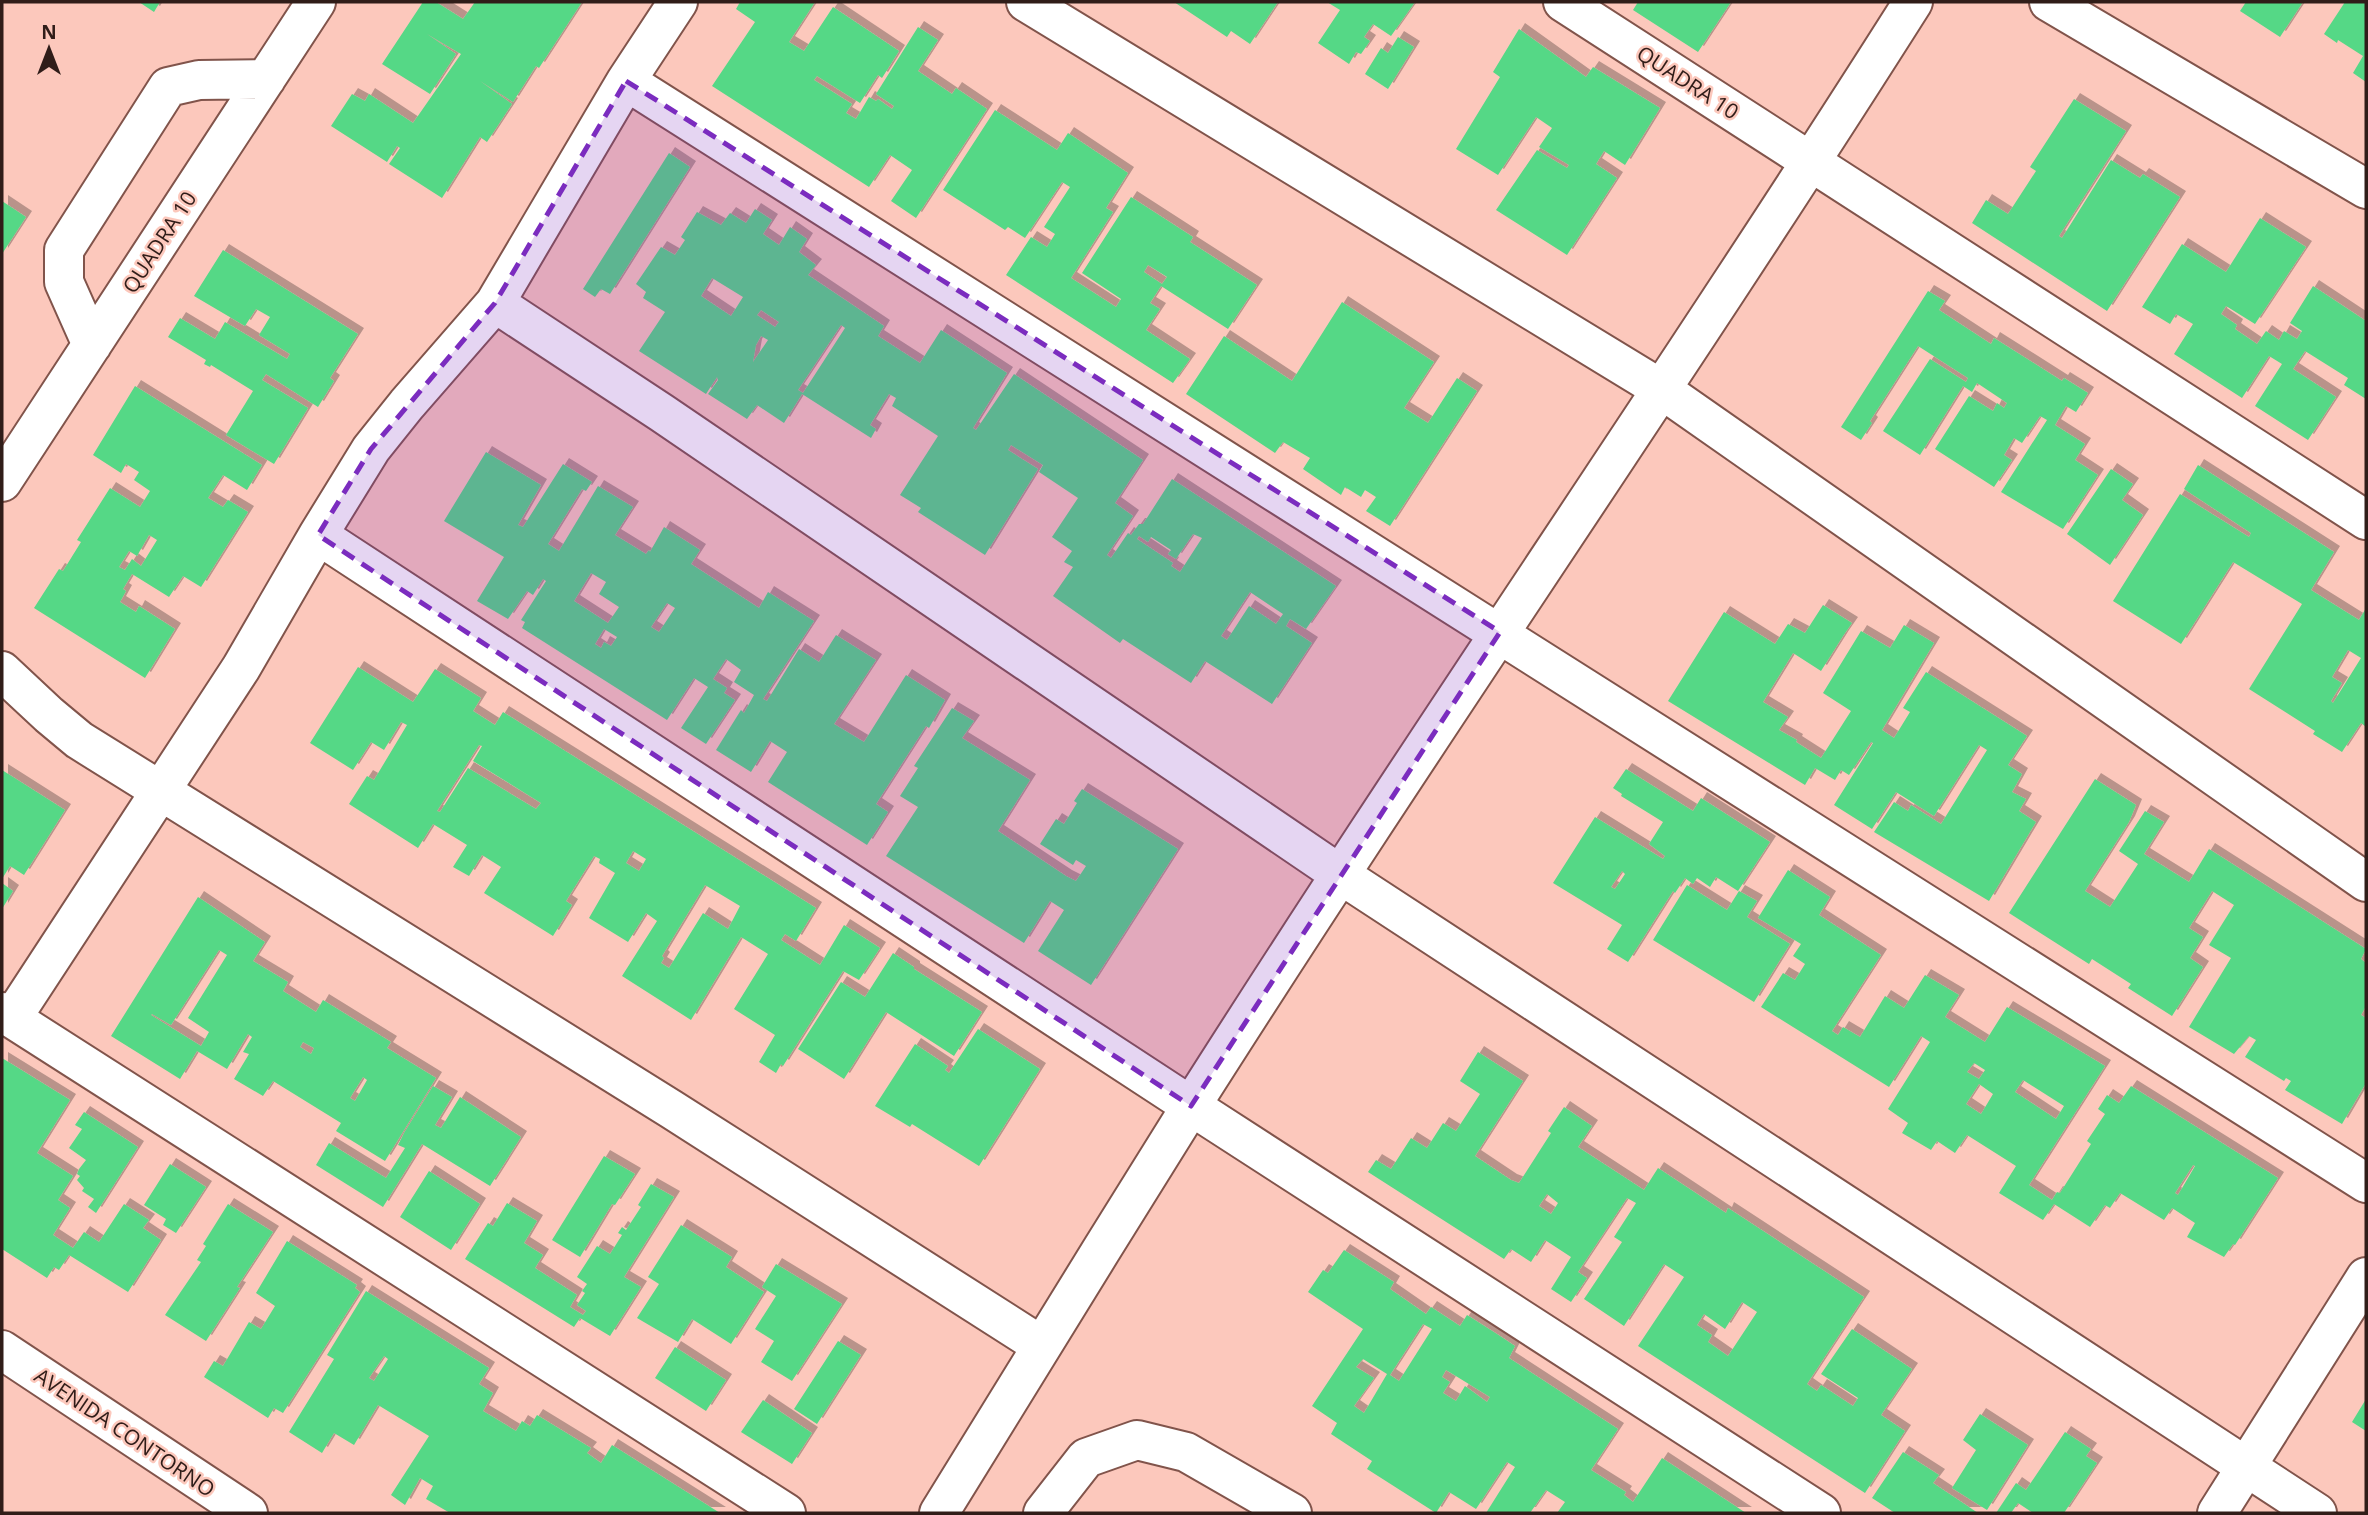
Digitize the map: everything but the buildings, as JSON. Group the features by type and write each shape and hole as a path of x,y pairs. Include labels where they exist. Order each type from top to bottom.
{"street":[{"name":"QUADRA 10","path":"2,482 316,2"},
{"path":"677,2 626,81 495,303 407,404 372,449 318,535 241,668 7,1015 786,1513"},
{"path":"1026,2 1661,389 2366,882"},
{"name":"QUADRA 10","path":"1563,2 2366,520"},
{"path":"939,1513 1191,1106 1812,161 1913,2"},
{"path":"2049,2 2366,189"},
{"path":"92,345 64,282 64,250 168,87 199,80 266,79"},
{"path":"626,81 2366,1182"},
{"path":"495,303 662,413 1341,875 2317,1513"},
{"path":"318,535 1191,1106 1821,1513"},
{"path":"2,671 79,740 749,1158 1042,1346"},
{"path":"2217,1513 2366,1277"},
{"name":"AVENIDA CONTORNO","path":"2,1350 248,1513"},
{"path":"1043,1513 1086,1458 1138,1440 1186,1452 1292,1513"}],"highlighted area":[{"path":"626,81 1500,632 1191,1106 318,535 371,449 495,303"}]}
